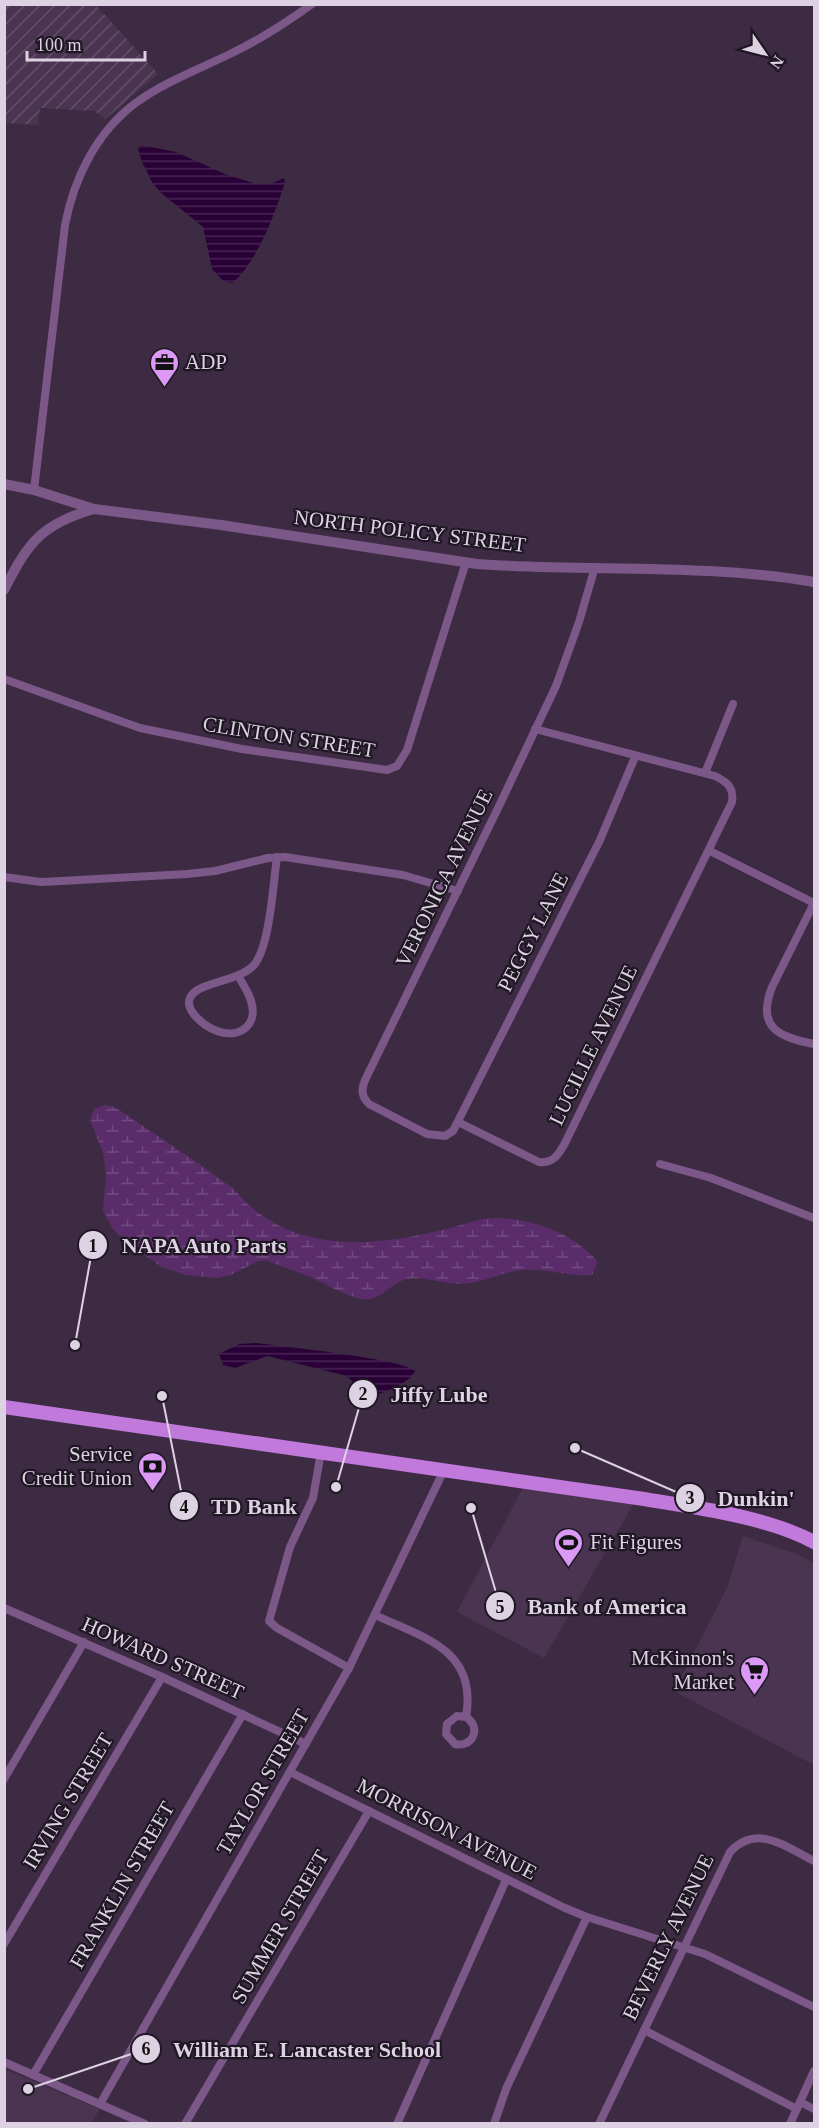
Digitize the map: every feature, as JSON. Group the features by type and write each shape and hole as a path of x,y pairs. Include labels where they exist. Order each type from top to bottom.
{"main road":[{"path":"4,1407 676,1504 775,1526 814,1542"}],"street":[{"path":"34,490 65,225 76,184 91,154 107,131 136,103 264,35 312,4"},
{"name":"NORTH POLICY STREET","path":"4,484 34,490 94,509 221,525 466,562 514,567 687,569 751,573 814,582"},
{"path":"4,590 20,559 38,536 61,520 94,509"},
{"name":"CLINTON STREET","path":"4,679 157,733 305,759 376,769 392,769 401,762 407,750 466,562"},
{"name":"VERONICA AVENUE","path":"458,1122 453,1131 445,1136 427,1134 369,1104 363,1098 362,1087 564,666 595,567"},
{"path":"705,773 734,704"},
{"name":"LUCILLE AVENUE","path":"458,1122 538,1162 555,1158 565,1143 710,851 729,810 733,795 729,784 715,776 635,757 535,729"},
{"name":"PEGGY LANE","path":"458,1122 600,840 635,757"},
{"path":"710,851 814,903 772,987 767,1005 767,1014 775,1031 791,1040 814,1044"},
{"path":"4,877 61,882 187,874 215,871 277,858 295,857 403,875 458,891"},
{"path":"239,977 251,1001 253,1010 251,1022 246,1028 236,1033 214,1030 193,1013 189,1006 190,998 195,991 203,987 239,977 254,964 263,948 277,858"},
{"path":"660,1164 711,1178 814,1218"},
{"path":"321,1452 313,1498 290,1547 269,1621 277,1628 349,1668"},
{"name":"TAYLOR STREET","path":"100,2104 349,1668 444,1470"},
{"name":"HOWARD STREET","path":"4,1608 162,1677 306,1744"},
{"path":"375,1615 429,1641 453,1656 461,1669 469,1696 466,1717"},
{"path":"4,1779 84,1642"},
{"name":"IRVING STREET","path":"4,1944 162,1677"},
{"name":"FRANKLIN STREET","path":"33,2075 243,1714"},
{"name":"MORRISON AVENUE","path":"290,1772 506,1880 587,1917 705,1954 814,2007"},
{"name":"SUMMER STREET","path":"186,2124 369,1811"},
{"name":"BEVERLY AVENUE","path":"599,2124 725,1860 736,1845 744,1840 762,1838 814,1861"},
{"path":"397,2124 506,1880"},
{"path":"494,2124 506,2089 587,1917"},
{"path":"644,2030 798,2106 814,2109"},
{"path":"4,2062 145,2124"},
{"path":"790,2124 814,2071"}],"shaded area":[{"path":"4,5 96,5 158,74 105,119 95,111 40,108 38,125 5,123"},
{"path":"142,145 176,152 225,174 256,184 270,184 284,178 285,183 265,236 251,261 233,283 224,282 212,269 203,227 161,193 152,182 138,149"},
{"path":"256,1343 389,1362 415,1371 400,1385 366,1399 361,1396 358,1387 347,1376 267,1356 235,1368 223,1365 219,1354 239,1344"},
{"path":"526,1482 637,1498 544,1658 457,1612"},
{"path":"743,1536 799,1555 814,1563 814,1765 674,1691 727,1588"},
{"path":"4,2069 100,2109 91,2123 5,2123"}],"green space":[{"path":"104,1105 115,1107 186,1155 231,1187 262,1216 296,1233 339,1242 375,1241 429,1233 484,1219 510,1219 538,1225 565,1236 577,1243 598,1262 592,1275 523,1270 461,1284 407,1279 395,1284 380,1295 368,1299 346,1294 265,1260 258,1261 231,1275 217,1278 185,1275 162,1267 124,1241 113,1229 103,1211 106,1174 103,1152 90,1121 94,1109"}],"place":[{"name":"ADP","path":"164,388"},
{"name":"NAPA Auto Parts","path":"75,1345"},
{"name":"TD Bank","path":"162,1396"},
{"name":"Dunkin'","path":"575,1448"},
{"name":"Jiffy Lube","path":"336,1487"},
{"name":"Service Credit Union","path":"153,1492"},
{"name":"Bank of America","path":"471,1508"},
{"name":"Fit Figures","path":"569,1568"},
{"name":"McKinnon's Market","path":"755,1696"},
{"name":"William E. Lancaster School","path":"28,2089"}]}
